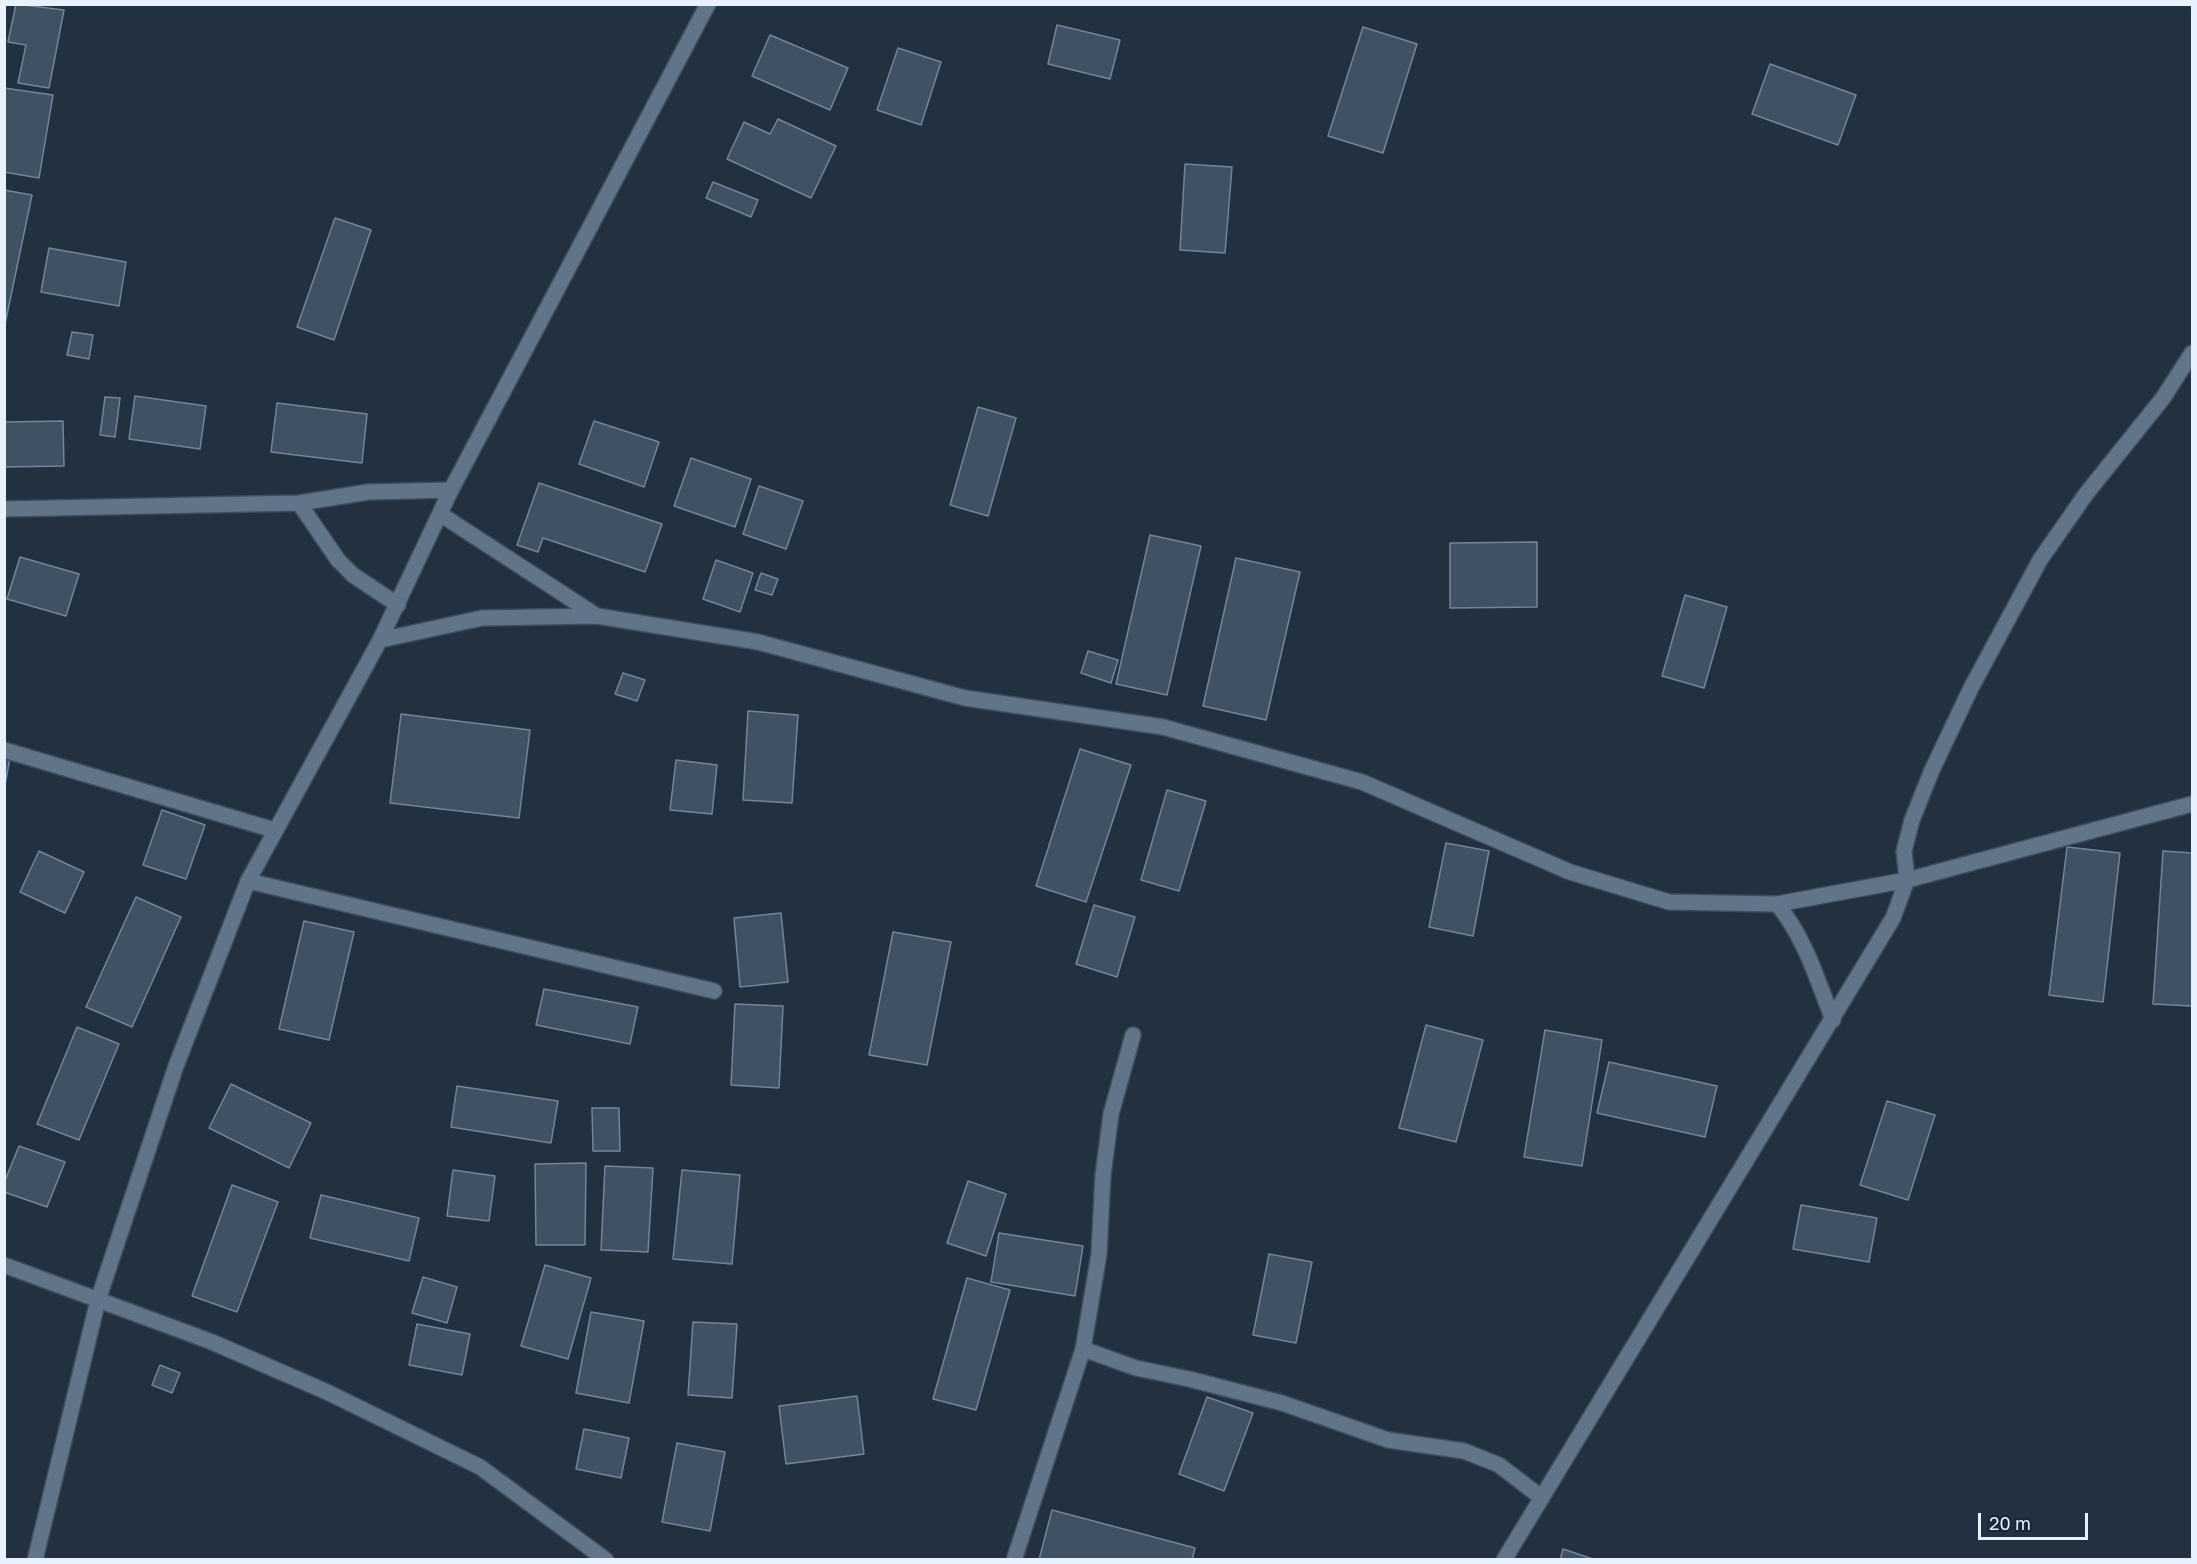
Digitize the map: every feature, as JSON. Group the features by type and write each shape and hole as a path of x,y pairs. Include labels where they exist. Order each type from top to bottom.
{"street":[{"path":"35,1560 98,1300 176,1066 248,881 380,640 451,490 708,4"},
{"path":"1504,1560 1893,918 1907,880 1904,851 1932,770 1971,688 2040,560 2086,494 2163,399 2193,353"},
{"path":"4,509 299,503 368,492 451,490"},
{"path":"299,503 339,560 353,575 398,605"},
{"path":"440,514 597,616"},
{"path":"380,640 482,618 597,616 758,642 965,698 1163,727 1362,782 1570,872 1670,902 1777,904 1907,880 2193,804"},
{"path":"4,750 274,830"},
{"path":"248,881 714,991"},
{"path":"1777,904 1791,920 1806,950 1833,1020"},
{"path":"1014,1560 1083,1349 1099,1254 1103,1175 1111,1114 1133,1035"},
{"path":"4,1265 212,1342 327,1392 480,1467 606,1560"},
{"path":"1083,1349 1136,1368 1189,1378 1282,1403 1388,1440 1464,1452 1499,1465 1542,1498"}],"building":[{"path":"16,4 64,10 49,88 18,83 26,45 8,42"},
{"path":"1057,25 1120,40 1110,79 1048,64"},
{"path":"1363,27 1417,44 1383,153 1328,136"},
{"path":"770,35 848,68 830,110 752,76"},
{"path":"898,48 941,62 921,125 877,110"},
{"path":"1770,64 1856,95 1838,145 1752,114"},
{"path":"4,88 53,95 39,178 4,172"},
{"path":"778,119 836,146 811,198 727,159 744,122 770,134"},
{"path":"1185,164 1232,167 1225,253 1180,250"},
{"path":"713,182 758,200 751,217 706,198"},
{"path":"4,190 32,195 4,329"},
{"path":"335,218 371,230 334,340 297,327"},
{"path":"49,248 126,262 119,306 41,292"},
{"path":"72,332 93,335 89,359 67,355"},
{"path":"135,396 206,406 200,449 129,439"},
{"path":"105,397 120,398 115,437 100,435"},
{"path":"277,403 367,414 362,463 271,452"},
{"path":"978,407 1016,418 988,516 950,505"},
{"path":"63,421 64,466 4,467 4,422"},
{"path":"594,421 659,442 644,487 579,464"},
{"path":"691,458 751,479 735,527 674,506"},
{"path":"539,483 662,524 645,572 543,538 538,552 517,545"},
{"path":"759,486 803,501 786,549 743,534"},
{"path":"1150,535 1201,546 1167,695 1116,684"},
{"path":"1537,542 1537,607 1450,608 1450,543"},
{"path":"20,557 79,574 66,616 7,599"},
{"path":"1236,558 1300,572 1266,720 1203,706"},
{"path":"716,560 753,573 740,612 703,599"},
{"path":"761,573 778,579 772,595 755,590"},
{"path":"1685,595 1727,607 1704,688 1662,676"},
{"path":"1088,651 1118,660 1111,683 1081,673"},
{"path":"623,673 645,680 637,701 615,694"},
{"path":"748,711 798,715 792,803 743,800"},
{"path":"401,714 530,730 519,818 390,803"},
{"path":"1080,749 1131,765 1086,902 1036,886"},
{"path":"4,755 10,757 4,791"},
{"path":"676,760 717,765 712,814 670,810"},
{"path":"1167,790 1206,801 1179,891 1141,880"},
{"path":"162,810 205,825 186,879 143,865"},
{"path":"1446,843 1489,851 1473,936 1429,927"},
{"path":"2067,847 2120,853 2103,1002 2049,995"},
{"path":"39,851 84,872 65,913 20,892"},
{"path":"2163,851 2192,853 2192,1006 2153,1004"},
{"path":"136,897 181,917 132,1027 86,1007"},
{"path":"1094,905 1135,917 1117,977 1076,964"},
{"path":"781,913 788,982 740,987 734,918"},
{"path":"304,921 354,932 329,1040 279,1029"},
{"path":"893,932 951,942 927,1065 869,1055"},
{"path":"544,989 638,1007 630,1044 536,1025"},
{"path":"735,1004 783,1006 779,1088 731,1085"},
{"path":"1426,1025 1483,1040 1456,1142 1399,1128"},
{"path":"77,1027 119,1044 79,1140 37,1124"},
{"path":"1545,1030 1602,1040 1582,1166 1524,1157"},
{"path":"1609,1062 1717,1086 1705,1137 1597,1113"},
{"path":"231,1084 311,1123 289,1168 209,1128"},
{"path":"457,1086 558,1101 551,1143 451,1127"},
{"path":"1887,1101 1935,1115 1908,1200 1860,1185"},
{"path":"592,1108 619,1108 620,1151 593,1151"},
{"path":"19,1146 65,1162 47,1207 4,1192 4,1183"},
{"path":"586,1163 585,1245 536,1245 535,1164"},
{"path":"605,1166 653,1168 648,1252 601,1250"},
{"path":"453,1170 495,1176 489,1221 447,1216"},
{"path":"682,1170 740,1175 732,1264 673,1259"},
{"path":"968,1181 1006,1194 986,1256 947,1243"},
{"path":"232,1185 278,1202 237,1312 192,1296"},
{"path":"321,1195 419,1218 409,1261 310,1238"},
{"path":"1801,1205 1877,1218 1869,1262 1793,1249"},
{"path":"999,1233 1083,1246 1075,1296 991,1282"},
{"path":"1269,1254 1312,1262 1296,1343 1253,1335"},
{"path":"545,1265 591,1278 568,1359 521,1346"},
{"path":"423,1277 457,1287 447,1323 412,1313"},
{"path":"967,1278 1010,1290 976,1410 933,1399"},
{"path":"591,1312 644,1321 629,1403 576,1393"},
{"path":"693,1322 737,1324 732,1398 688,1395"},
{"path":"417,1324 470,1334 462,1375 409,1365"},
{"path":"160,1365 180,1373 172,1393 152,1385"},
{"path":"857,1396 864,1454 786,1464 779,1406"},
{"path":"1207,1397 1253,1413 1224,1491 1179,1474"},
{"path":"584,1429 629,1438 621,1478 576,1469"},
{"path":"677,1443 725,1452 710,1531 662,1522"},
{"path":"1052,1510 1195,1548 1192,1560 1039,1560"},
{"path":"1563,1549 1596,1560 1560,1560"}]}
